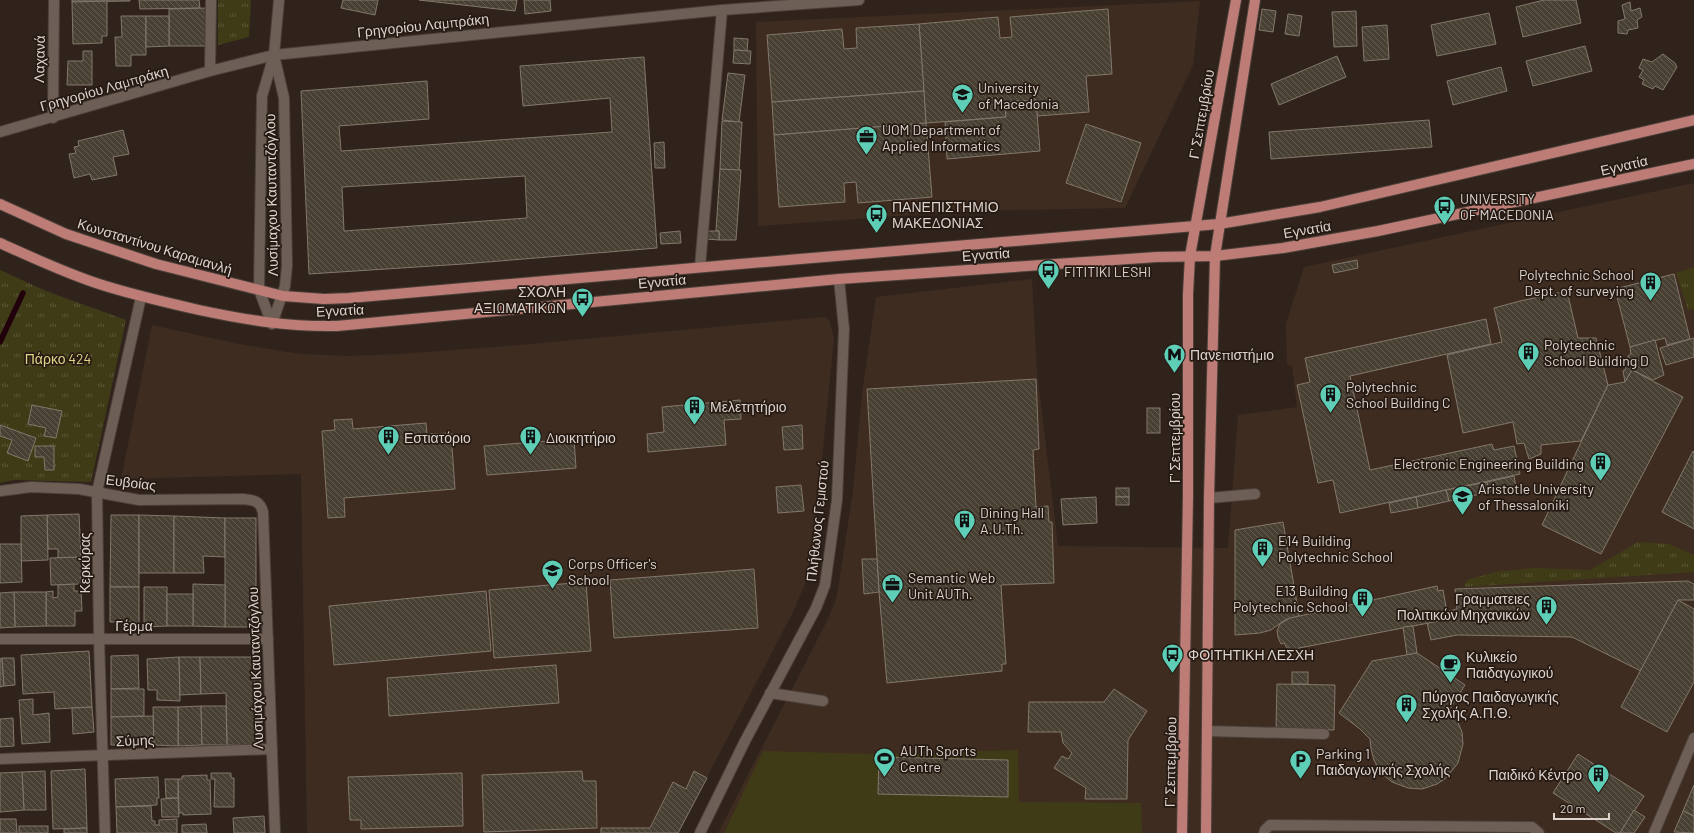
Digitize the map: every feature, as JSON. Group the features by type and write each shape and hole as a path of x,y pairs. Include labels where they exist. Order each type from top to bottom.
{"main road":[{"name":"Γ' Σεπτεμβρίου","path":"1182,833 1188,496 1188,294 1190,256 1236,0"},
{"path":"1206,833 1209,498 1215,256 1255,0"},
{"name":"Εγνατία","path":"283,296 324,299 349,298 1219,224 1320,207 1694,120"},
{"name":"Εγνατία","path":"272,324 337,326 839,279 1190,256 1215,256 1283,248 1378,231 1694,164"},
{"name":"Κωνσταντίνου Καραμανλή","path":"0,204 44,226 117,252 156,264 283,296"},
{"path":"0,243 70,273 141,297 225,316 272,324"}],"street":[{"name":"Λαχανά","path":"53,118 54,0"},
{"path":"210,71 211,0"},
{"name":"Λυσίμαχου Καυταντζόγλου","path":"272,324 259,290 262,96 274,55 279,0"},
{"name":"Γρηγορίου Λαμπράκη","path":"0,132 53,118 210,71 274,55 722,10 859,0"},
{"path":"700,267 722,10"},
{"name":"Λυσίμαχου Καυταντζόγλου","path":"272,324 283,296 287,266 284,98 274,55"},
{"name":"Πλήθωνος Γεμιστού","path":"700,833 770,693 822,595 826,578 837,500 844,316 839,279"},
{"name":"Κερκύρας","path":"104,833 101,755 98,492 141,297"},
{"name":"Ευβοίας","path":"0,491 31,487 79,489 138,500 243,499 254,500 259,503"},
{"path":"1209,498 1255,494"},
{"name":"Λυσιμάχου Καυταντζόγλου","path":"259,503 263,512 275,833"},
{"name":"Γέρμα","path":"0,639 268,639"},
{"path":"770,693 823,701"},
{"path":"1207,731 1324,734"},
{"path":"1654,833 1694,738"},
{"name":"Σύμης","path":"0,759 272,749"},
{"path":"1264,833 1270,825 1532,827 1539,833"}],"shaded area":[{"name":"University of Macedonia","path":"1200,1 1193,65 1125,208 967,211 758,226 756,22"},
{"name":"Aristotle University of Thessaloniki","path":"1694,183 1694,833 718,833 828,619 837,596 853,491 862,393 876,297 1032,279 1037,371 1058,546 1228,548 1238,415 1297,407 1292,366 1287,365 1286,324 1304,267"},
{"name":"Corps Officer's School","path":"824,317 829,320 834,338 811,570 793,612 678,833 307,833 301,474 121,479 152,325 239,344 280,351 302,354 347,356 399,354 519,345"}],"green space":[{"path":"218,0 251,0 249,37 218,45"},
{"path":"1694,267 1694,309 1688,310 1676,273"},
{"name":"Πάρκο 424","path":"0,270 46,291 126,320 91,482 14,480 0,483"},
{"path":"1638,542 1669,544 1694,555 1694,572 1464,587 1467,580 1495,572 1535,568 1590,570"},
{"name":"AUTh Sports Centre","path":"1018,750 1019,802 1141,803 1142,833 724,833 763,751 875,754"}],"building":[{"path":"72,0 130,0 130,1 72,2"},
{"path":"139,0 199,0 200,8 140,9"},
{"path":"343,0 378,0 375,15 341,8"},
{"path":"419,0 517,0 515,11"},
{"path":"524,0 550,0 551,11 525,14"},
{"path":"1544,0 1576,0 1581,23 1523,37 1516,7"},
{"path":"107,1 107,36 102,36 102,43 73,44 72,2"},
{"path":"1630,2 1631,11 1640,8 1642,17 1637,20 1638,28 1628,30 1627,34 1618,33 1618,21 1625,19 1622,5"},
{"path":"209,8 210,46 169,46 169,9"},
{"path":"1108,9 1112,74 1086,76 1089,112 1037,116 1036,100 1005,102 1006,117 926,123 919,24 998,17 1000,38 1012,37 1010,17"},
{"path":"1262,9 1276,11 1273,32 1259,30"},
{"path":"1356,11 1357,46 1334,47 1332,12"},
{"path":"1489,13 1496,44 1437,56 1431,25"},
{"path":"1288,14 1302,16 1299,36 1285,34"},
{"path":"121,16 146,16 146,55 131,55 131,66 116,66 115,37 122,37"},
{"path":"146,16 169,16 169,46 146,47"},
{"path":"919,24 924,91 772,102 767,35 842,29 844,49 857,48 856,28"},
{"path":"1387,25 1389,59 1364,61 1362,27"},
{"path":"734,38 748,39 747,51 734,50"},
{"path":"1585,46 1592,71 1533,86 1526,61"},
{"path":"734,50 751,51 750,64 733,63"},
{"path":"83,51 92,51 92,85 67,85 68,61 83,61"},
{"path":"1663,54 1675,63 1677,67 1663,90 1655,86 1653,89 1642,84 1644,80 1639,77 1643,70 1639,68 1643,59 1652,62"},
{"path":"1337,56 1346,77 1279,105 1271,84"},
{"path":"644,57 657,248 463,264 309,274 301,91 427,81 429,119 339,126 341,151 612,132 610,98 523,106 520,66","holes":["525,176 527,218 344,231 342,187"]},
{"path":"1501,67 1507,91 1453,105 1447,81"},
{"path":"728,73 745,75 739,122 722,120"},
{"path":"924,91 926,123 774,135 772,102"},
{"path":"1036,100 1040,151 947,159 945,122 1006,117 1005,102"},
{"path":"1429,120 1432,147 1271,159 1269,132"},
{"path":"722,121 742,122 739,171 720,169"},
{"path":"926,123 932,197 858,203 856,182 844,183 845,202 779,207 774,135"},
{"path":"1086,124 1141,143 1121,202 1066,183"},
{"path":"123,130 129,154 113,157 117,175 92,180 90,174 74,178 69,154 76,153 74,147 79,146 78,141"},
{"path":"664,142 665,168 655,168 654,143"},
{"path":"720,169 741,170 736,240 719,240 719,231 716,231"},
{"path":"680,231 681,243 661,244 660,233"},
{"path":"707,231 719,231 719,240 706,239"},
{"path":"1357,260 1358,268 1334,273 1332,265"},
{"name":"Polytechnic School Dept. of surveying","path":"1674,274 1690,339 1667,345 1665,338 1630,347 1615,289"},
{"name":"Polytechnic School Building D","path":"1567,291 1578,338 1596,338 1608,385 1581,441 1541,445 1541,454 1529,459 1524,443 1517,444 1513,422 1463,433 1447,355 1502,342 1494,308"},
{"name":"Polytechnic School Building C","path":"1486,319 1491,344 1350,376 1370,470 1492,444 1494,450 1514,446 1520,474 1340,513 1333,480 1318,483 1297,385 1310,382 1305,358"},
{"path":"1694,338 1694,357 1666,365 1660,348"},
{"path":"1655,340 1664,375 1653,380 1632,370 1625,382 1623,371 1626,369 1625,362 1631,354 1630,347"},
{"name":"Electronic Engineering Building","path":"1632,370 1683,397 1601,554 1542,525 1608,385 1625,382"},
{"name":"Dining Hall A.U.Th.","path":"1036,379 1039,449 1033,450 1036,507 1048,506 1049,522 1052,522 1054,583 1001,585 1006,664 1002,664 1002,671 887,683 879,592 867,389"},
{"name":"Μελετητήριο","path":"740,400 741,419 724,420 726,445 648,452 647,434 664,432 662,407"},
{"path":"32,405 62,411 56,438 44,436 46,428 28,424"},
{"path":"1147,408 1160,408 1160,433 1147,433"},
{"name":"Εστιατόριο","path":"352,419 353,429 426,423 427,434 451,433 455,489 344,498 345,517 328,518 322,431 335,430 334,420"},
{"path":"0,425 36,438 28,461 7,453 12,440 0,436"},
{"path":"802,425 803,449 784,450 782,427"},
{"name":"Διοικητήριο","path":"574,439 576,468 487,475 484,446"},
{"path":"35,446 54,446 54,470 45,470 44,457 35,457"},
{"path":"1693,451 1694,452 1694,529 1662,512"},
{"path":"1514,476 1516,487 1489,492 1487,482"},
{"path":"1487,482 1489,492 1449,501 1446,490"},
{"path":"801,485 804,511 778,513 776,487"},
{"path":"1116,488 1129,488 1129,497 1116,497"},
{"path":"1446,490 1449,501 1418,508 1416,497"},
{"path":"1096,497 1097,523 1063,525 1061,499"},
{"path":"1116,497 1129,497 1129,505 1116,505"},
{"path":"1416,497 1418,508 1391,513 1389,503"},
{"path":"79,514 81,557 58,558 58,549 48,549 47,515"},
{"path":"47,515 48,560 21,561 21,516"},
{"path":"111,515 139,515 139,587 110,587"},
{"path":"139,515 174,516 174,573 139,573"},
{"path":"174,516 225,518 225,557 203,556 204,573 174,573"},
{"path":"225,518 256,518 256,627 225,627"},
{"name":"E14 Building Polytechnic School","path":"1283,522 1299,615 1296,618 1286,619 1271,630 1260,633 1235,635 1235,530"},
{"path":"0,544 21,544 22,582 0,583"},
{"path":"81,557 81,584 51,585 50,558"},
{"path":"862,559 877,559 879,592 864,594"},
{"path":"754,569 758,628 614,638 610,580"},
{"name":"Γραμματειες Πολιτικών Μηχανικών","path":"1688,581 1694,584 1694,600 1678,600 1641,671 1572,637 1457,635 1431,640 1427,623 1449,618 1449,611 1457,609 1455,589"},
{"path":"586,582 591,651 494,658 489,590"},
{"path":"74,584 74,591 81,591 82,611 75,611 75,626 46,626 46,592 53,591 53,598 58,597 58,585"},
{"path":"193,584 225,585 225,627 193,626"},
{"name":"E13 Building Polytechnic School","path":"1437,586 1438,591 1443,590 1447,612 1437,613 1439,621 1294,649 1287,648 1284,643 1281,644 1278,637 1277,631 1280,624 1290,618"},
{"path":"110,587 139,587 139,627 127,627 127,622 110,622"},
{"path":"144,587 167,587 167,626 144,627"},
{"path":"486,591 491,651 334,665 329,606"},
{"path":"14,592 46,592 46,626 15,627"},
{"path":"14,592 15,627 0,628 0,593"},
{"path":"167,594 193,594 193,626 167,626"},
{"path":"1678,600 1694,609 1694,682 1667,732 1621,707"},
{"path":"1413,626 1417,653 1407,655 1403,627"},
{"path":"89,651 92,707 55,709 54,692 23,694 21,655"},
{"name":"Πύργος Παιδαγωγικής Σχολής Α.Π.Θ.","path":"1417,653 1465,685 1450,709 1462,732 1463,744 1458,763 1446,778 1437,784 1422,789 1408,788 1392,782 1380,772 1374,760 1370,739 1360,729 1339,713 1372,661"},
{"path":"138,655 139,688 111,689 111,656"},
{"path":"179,657 180,701 157,700 157,690 148,690 147,659"},
{"path":"179,657 200,657 201,694 180,695"},
{"path":"200,657 260,657 263,744 227,745 226,693 201,694"},
{"path":"2,658 4,686 0,687 0,659"},
{"path":"2,658 14,658 15,685 4,686"},
{"path":"556,665 559,703 389,716 387,678"},
{"path":"1292,672 1308,672 1308,684 1292,684"},
{"path":"1277,684 1335,685 1334,730 1276,729"},
{"path":"111,689 144,689 144,716 111,717"},
{"path":"1114,689 1147,711 1128,740 1127,799 1085,799 1086,788 1054,768 1062,756 1068,759 1072,753 1063,743 1061,732 1028,732 1029,702 1104,702"},
{"path":"33,699 33,715 49,713 50,742 22,744 19,700"},
{"path":"201,706 202,745 178,746 178,707"},
{"path":"201,706 226,706 227,745 202,745"},
{"path":"92,707 94,732 73,734 72,708"},
{"path":"153,707 178,707 178,746 154,745"},
{"path":"153,716 154,745 111,745 111,717"},
{"path":"13,718 14,746 0,747 0,719"},
{"name":"Παιδικό Κέντρο","path":"1578,754 1644,796 1620,833 1616,833 1553,793"},
{"path":"879,757 1008,760 1008,797 878,794"},
{"path":"85,769 87,828 53,829 51,771"},
{"path":"45,771 46,810 24,810 22,772"},
{"path":"582,771 583,781 596,781 597,828 484,832 482,775"},
{"path":"694,771 707,778 678,833 601,833 601,828 650,828 673,782 686,789"},
{"path":"22,772 24,810 0,812 0,773"},
{"path":"211,773 231,773 231,778 234,778 234,807 214,807 215,779 211,779"},
{"path":"462,773 463,826 361,829 361,820 350,820 348,777"},
{"path":"207,775 207,780 210,780 211,814 183,815 183,813 179,813 178,779 182,779 182,776"},
{"path":"158,777 159,798 157,798 157,805 116,807 115,779"},
{"path":"165,779 178,779 178,798 166,798"},
{"path":"1694,785 1694,816 1683,811"},
{"path":"178,798 179,817 162,817 161,799"},
{"path":"151,806 152,821 155,821 155,825 159,825 159,820 177,819 177,833 117,833 116,807"},
{"path":"1634,810 1645,817 1634,833 1620,833"},
{"path":"1683,811 1694,816 1694,833 1674,832"},
{"path":"264,816 265,833 234,833 233,818"},
{"path":"0,819 16,819 17,833 0,833"},
{"path":"206,824 207,833 182,833 182,825"},
{"path":"19,826 48,826 48,833 19,833"},
{"path":"87,828 87,833 64,833 64,829"}],"waterway":[{"path":"0,342 23,293"}],"place":[{"name":"University of Macedonia","path":"963,114"},
{"name":"UOM Department of Applied Informatics","path":"867,156"},
{"name":"UNIVERSITY OF MACEDONIA","path":"1445,226"},
{"name":"ΠΑΝΕΠΙΣΤΗΜΙΟ ΜΑΚΕΔΟΝΙΑΣ","path":"876,234"},
{"name":"FITITIKI LESHI","path":"1048,290"},
{"name":"Polytechnic School Dept. of surveying","path":"1650,302"},
{"name":"ΣΧΟΛΗ ΑΞΙΩΜΑΤΙΚΩΝ","path":"582,318"},
{"name":"Polytechnic School Building D","path":"1528,372"},
{"name":"Πανεπιστήμιο","path":"1175,374"},
{"name":"Polytechnic School Building C","path":"1331,414"},
{"name":"Μελετητήριο","path":"694,426"},
{"name":"Εστιατόριο","path":"388,456"},
{"name":"Διοικητήριο","path":"530,456"},
{"name":"Electronic Engineering Building","path":"1600,482"},
{"name":"Aristotle University of Thessaloniki","path":"1462,516"},
{"name":"Dining Hall A.U.Th.","path":"964,540"},
{"name":"E14 Building Polytechnic School","path":"1263,568"},
{"name":"Corps Officer's School","path":"552,590"},
{"name":"Semantic Web Unit AUTh.","path":"892,604"},
{"name":"E13 Building Polytechnic School","path":"1363,618"},
{"name":"Γραμματειες Πολιτικών Μηχανικών","path":"1546,626"},
{"name":"ΦΟΙΤΗΤΙΚΗ ΛΕΣΧΗ","path":"1172,674"},
{"name":"Κυλικείο Παιδαγωγικού","path":"1451,684"},
{"name":"Πύργος Παιδαγωγικής Σχολής Α.Π.Θ.","path":"1406,724"},
{"name":"AUTh Sports Centre","path":"884,778"},
{"name":"Parking 1 Παιδαγωγικής Σχολής","path":"1301,780"},
{"name":"Παιδικό Κέντρο","path":"1598,794"}]}
